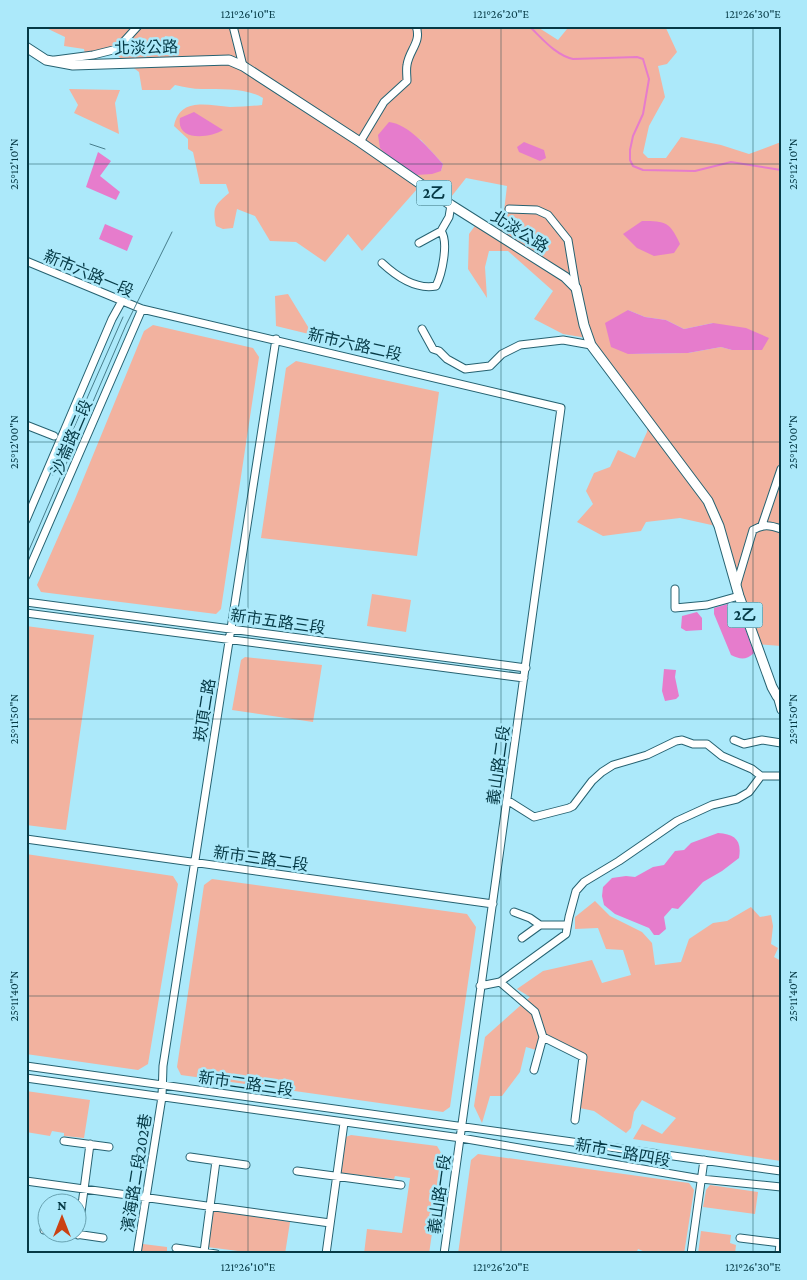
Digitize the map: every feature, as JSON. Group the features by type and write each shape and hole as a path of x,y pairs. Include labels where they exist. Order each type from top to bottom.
{"main road":[{"name":"北淡公路","path":"26,47 46,60 73,65 229,60 243,66 360,142 451,205 565,277 576,288"},
{"name":"2乙","path":"576,288 584,325 591,345 708,501 772,687 779,698"}],"street":[{"path":"46,60 93,55 118,49 138,26"},
{"path":"232,26 243,66"},
{"path":"360,142 384,102 407,81 406,66 409,56 418,41 416,26"},
{"path":"419,243 441,231 449,217 451,205"},
{"path":"509,210 538,210 548,214 568,240 576,288"},
{"path":"382,263 392,272 413,284 430,288 436,286 442,268 445,236 441,231"},
{"name":"新市六路一段","path":"26,261 142,309"},
{"name":"沙崙路二段","path":"26,520 112,319 122,301"},
{"name":"沙崙路二段","path":"26,576 142,309"},
{"name":"新市六路二段","path":"142,309 562,408"},
{"path":"422,329 432,349 465,369 490,366 502,354 520,345 562,340 591,345"},
{"name":"崁頂二路","path":"162,1085 163,1066 276,340"},
{"name":"義山路二段","path":"462,1126 562,408"},
{"path":"26,425 54,436"},
{"path":"762,525 781,469"},
{"path":"675,589 675,608 706,605 738,592 753,530 762,525 781,529"},
{"name":"新市五路三段","path":"26,602 526,668"},
{"name":"新市五路三段","path":"26,613 524,678"},
{"path":"779,698 781,710"},
{"path":"507,800 534,817 569,808 573,806 592,781 613,765 647,755 682,740 693,744 707,744 722,756 752,769 761,776 781,776"},
{"path":"734,740 744,744 762,740 781,743"},
{"path":"480,986 500,982 566,934 576,891 584,882 619,861 677,821 712,805 736,799 749,792 761,776"},
{"name":"新市三路二段","path":"26,839 493,904"},
{"path":"514,912 530,918 540,925 567,925"},
{"path":"522,938 540,925"},
{"path":"500,982 535,1012 543,1037 534,1070"},
{"path":"543,1037 583,1057 575,1120"},
{"name":"新市二路三段","path":"26,1066 462,1126"},
{"name":"新市二路三段","path":"26,1078 461,1138"},
{"name":"濱海路二段202巷","path":"136,1254 162,1097 162,1085"},
{"path":"326,1254 344,1123"},
{"name":"義山路一段","path":"444,1254 462,1126"},
{"name":"新市二路四段","path":"462,1126 781,1171"},
{"name":"新市二路四段","path":"461,1138 700,1179 781,1187"},
{"path":"64,1140 109,1147"},
{"path":"84,1192 90,1144"},
{"path":"190,1156 246,1165"},
{"path":"691,1254 704,1160"},
{"path":"204,1252 216,1161"},
{"path":"297,1171 401,1185"},
{"path":"26,1181 330,1223"},
{"path":"88,1236 103,1238"},
{"path":"740,1238 780,1243 779,1254"},
{"path":"176,1248 216,1254"}],"shaded area":[{"path":"42,26 536,26 558,40 567,29 567,26 665,26 677,52 667,64 658,66 665,97 649,126 643,153 648,158 666,158 681,137 721,145 749,154 781,142 781,646 754,644 716,526 680,518 646,522 641,531 603,536 577,522 593,504 586,491 594,473 610,467 618,450 635,458 647,432 649,418 610,366 593,339 563,334 534,319 553,291 508,251 489,251 485,267 487,298 468,269 469,234 477,223 502,228 507,186 466,178 444,206 418,188 362,251 348,234 325,262 296,242 270,241 255,216 237,209 233,228 223,229 216,226 214,215 218,204 229,193 226,184 200,184 193,152 188,149 188,139 174,126 182,110 189,107 196,105 242,107 262,105 263,98 248,92 226,89 195,89 175,85 170,90 142,90 139,72 115,54 85,54 84,49 64,46 65,37","holes":["165,36 173,37 172,55 159,55","411,134 421,140 443,164 441,171","628,310 645,317 666,320 684,329 713,323 732,350 721,347 688,353 628,354"]},
{"path":"69,89 120,90 115,103 119,134 74,113 78,105"},
{"path":"194,112 223,130 203,136 195,136 183,131 180,126 180,118"},
{"path":"389,122 404,127 419,138 443,164 441,171 432,174 416,175 391,159 380,148 378,135"},
{"path":"524,142 544,150 546,158 540,161 519,152 517,147"},
{"path":"98,152 111,161 100,176 120,192 116,200 86,187"},
{"path":"642,221 662,222 670,227 680,244 674,253 654,256 637,248 623,234"},
{"path":"105,224 133,236 127,251 99,239"},
{"path":"288,294 313,335 276,326 275,296"},
{"path":"628,310 645,317 666,320 684,329 713,323 746,328 769,338 762,350 732,350 721,347 688,353 628,354 611,347 605,323"},
{"path":"153,325 253,348 259,357 221,609 216,614 41,592 37,585 75,499 144,331"},
{"path":"296,361 439,392 417,556 261,538 286,368"},
{"path":"372,594 411,600 406,632 367,626"},
{"path":"731,603 738,609 754,653 746,658 731,655 714,614 714,608"},
{"path":"697,612 702,618 702,630 686,631 681,628 682,616"},
{"path":"26,626 94,635 66,830 26,825"},
{"path":"245,657 322,665 313,722 232,710 241,660"},
{"path":"664,669 676,670 675,677 679,696 676,699 665,701 662,691"},
{"path":"718,833 729,835 736,839 740,852 739,858 703,882 678,909 672,908 664,917 666,929 659,935 654,935 649,928 615,914 604,905 603,887 612,878 635,877 653,867 664,865 675,851 684,850 691,843"},
{"path":"26,854 173,876 178,884 148,1064 138,1070 26,1054"},
{"path":"212,879 467,914 476,927 450,1107 443,1112 181,1075 177,1067 204,885"},
{"path":"595,901 610,916 642,932 652,943 655,965 681,962 689,939 713,923 727,921 751,907 760,917 771,915 773,926 771,944 778,948 774,957 781,961 781,1161 633,1139 642,1124 662,1134 676,1118 642,1100 634,1112 631,1128 626,1133 594,1111 575,1107 586,1057 546,1038 536,1050 526,1047 520,1072 502,1096 490,1096 482,1123 474,1106 485,1037 530,997 517,989 543,971 592,960 602,983 631,975 623,950 606,949 598,928 575,929 575,917"},
{"path":"26,1091 90,1100 84,1138 64,1136 64,1133 52,1131 50,1136 26,1132"},
{"path":"351,1135 437,1146 443,1156 429,1254 364,1254 367,1229 402,1233 410,1178 395,1176 394,1179 341,1173 346,1137"},
{"path":"478,1154 689,1183 694,1190 684,1254 650,1254 638,1249 636,1254 458,1254 471,1160"},
{"path":"710,1185 758,1192 755,1214 703,1207 706,1190"},
{"path":"212,1210 290,1222 285,1254 238,1254 238,1251 207,1247"},
{"path":"701,1231 731,1235 730,1243 736,1245 735,1254 698,1254"},
{"path":"143,1244 167,1247 167,1254 141,1254"}],"waterway":[{"path":"529,26 544,41 566,57 573,59 637,57 643,59 649,79 643,114 633,136 630,150 630,160 633,166 643,170 695,171 731,162 781,170"}],"tram line":[{"path":"90,144 105,149"},
{"path":"26,557 126,325 172,232"},
{"path":"53,475 123,317"}]}
